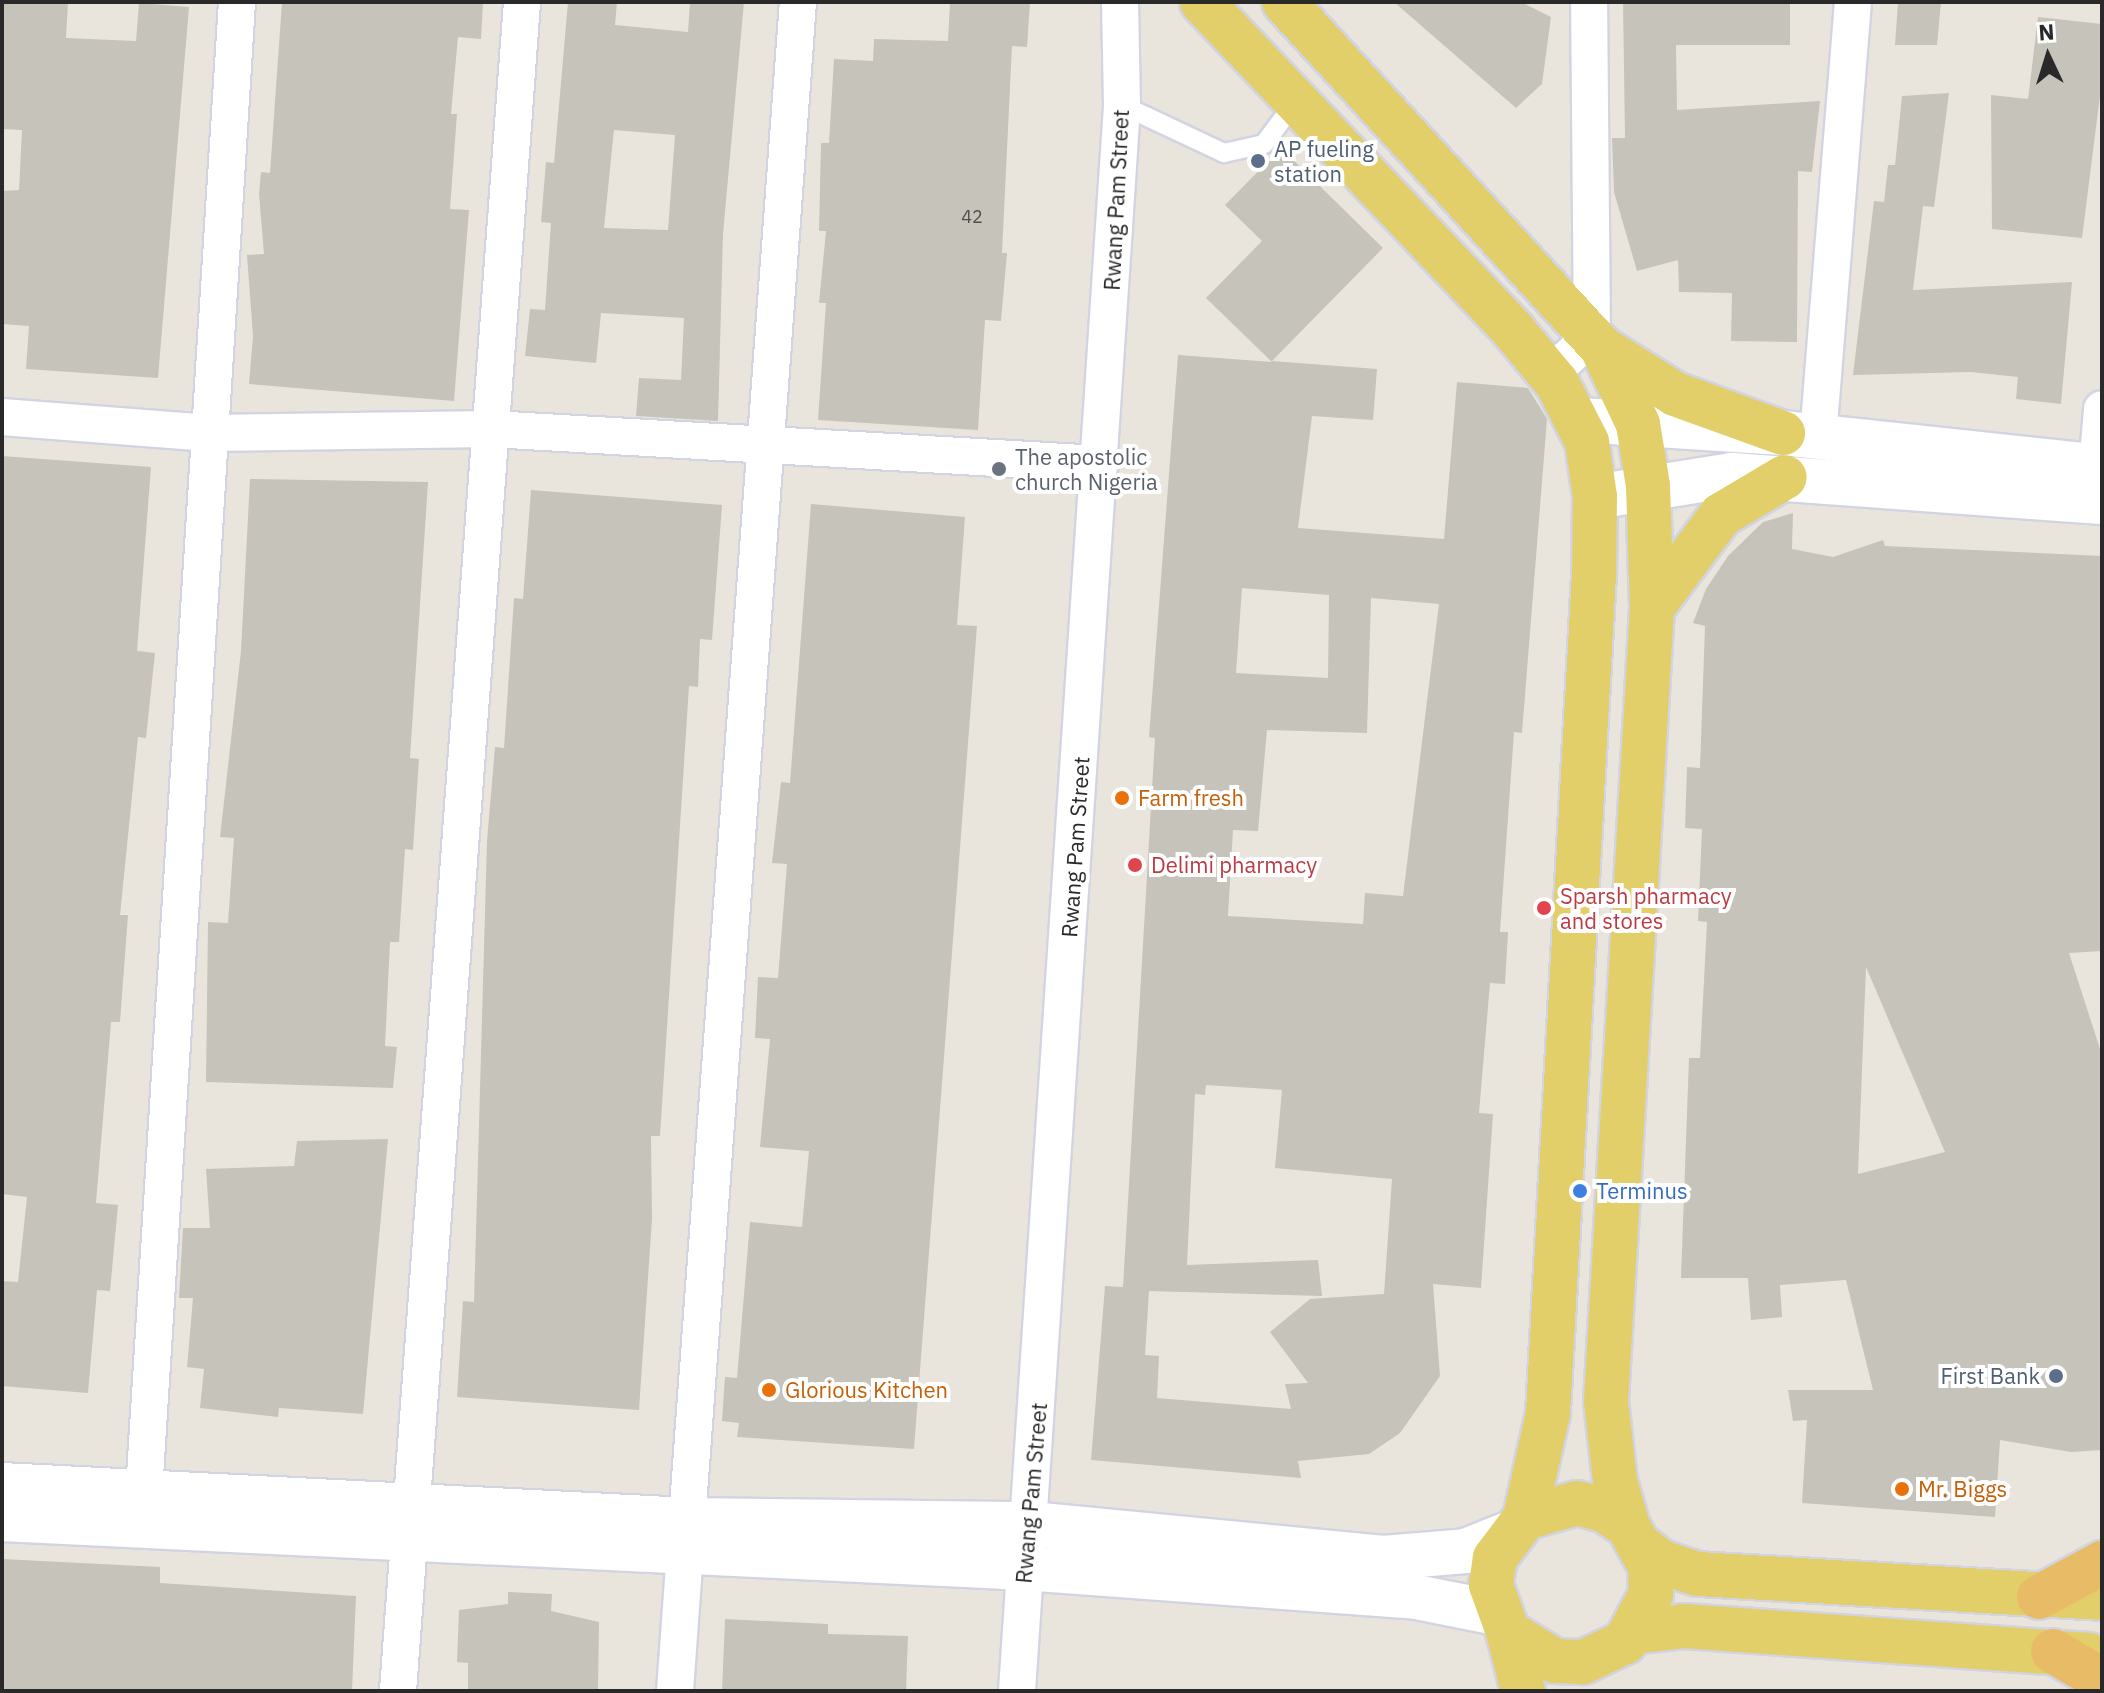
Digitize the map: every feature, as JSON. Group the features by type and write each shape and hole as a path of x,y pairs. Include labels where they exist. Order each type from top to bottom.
{"highway":[{"path":"2039,1597 2102,1563"},
{"path":"2053,1651 2102,1680"}],"main road":[{"path":"1202,2 1550,374 1580,420 1595,497 1548,1413 1516,1526 1491,1585 1523,1691"},
{"path":"1295,7 1597,342 1675,394 1800,435"},
{"path":"1597,342 1638,424 1648,486 1652,608 1606,1401 1635,1536 1651,1594 1624,1641 1601,1691"},
{"path":"1652,608 1721,515 1785,477"},
{"path":"1516,1526 1577,1503 1635,1536 1661,1562 1698,1574 2039,1597 2102,1598"},
{"path":"1502,1623 1555,1661 1583,1662 1624,1641 1698,1627 2102,1656"}],"street":[{"path":"144,1492 237,2"},
{"path":"398,1691 522,2"},
{"path":"675,1691 798,2"},
{"name":"Rwang Pam Street","path":"1017,1691 1024,1568 1031,1524 1122,105 1120,2"},
{"path":"1550,374 1597,342 1589,2"},
{"path":"1800,435 1853,2"},
{"path":"2099,484 2102,409"},
{"path":"2,417 209,433 491,429 765,442 1100,464"},
{"path":"1580,420 1800,435 2099,484"},
{"path":"1595,497 1648,486 1732,475 2099,484"},
{"path":"2,1485 144,1492 409,1522"},
{"path":"2,1519 409,1522 686,1537 1024,1568 1416,1597 1502,1623"},
{"path":"686,1537 1031,1524 1383,1558 1466,1551 1516,1526"}],"lane":[{"path":"1122,105 1224,153 1264,144 1296,101"}],"building":[{"path":"2,2 68,2 66,38 136,41 139,3 189,7 158,378 26,369 29,326 2,324 2,191 19,190 22,130 2,129"},
{"path":"282,2 483,3 481,39 458,37 451,114 457,114 450,209 469,210 454,401 249,384 253,336 247,255 264,254 259,194 261,172 270,173"},
{"path":"568,2 617,2 615,25 688,32 690,2 744,2 723,234 718,421 636,416 639,378 681,380 684,318 601,313 596,363 525,356 530,309 545,310 551,223 541,222 546,162 554,163","holes":["614,130 675,135 668,230 604,228"]},
{"path":"950,2 1030,2 1027,47 1012,46 1002,253 1007,253 1001,321 985,320 978,430 818,420 826,303 819,303 826,231 819,231 821,143 829,143 834,59 873,61 874,39 948,41"},
{"path":"1394,2 1521,2 1551,17 1542,84 1516,108"},
{"path":"1623,2 1790,2 1790,45 1676,45 1677,110 1820,101 1812,172 1798,171 1797,342 1731,341 1732,293 1679,292 1678,260 1637,271 1614,192 1612,138 1625,138"},
{"path":"1898,2 1941,2 1937,45 1895,45"},
{"path":"2038,17 2102,24 2102,80 2082,238 1992,229 1991,95 2028,99"},
{"path":"1949,93 1934,207 1923,206 1913,290 2072,282 2061,404 2016,399 2018,377 1971,372 1853,375 1874,201 1884,202 1888,165 1895,165 1902,96"},
{"path":"1281,148 1383,248 1272,361 1377,369 1373,420 1312,416 1298,528 1444,539 1457,382 1528,388 1547,419 1522,733 1514,732 1500,932 1508,932 1505,984 1490,983 1479,1113 1493,1114 1481,1288 1433,1284 1440,1376 1400,1433 1369,1454 1298,1461 1301,1478 1091,1460 1105,1286 1123,1287 1155,738 1149,737 1178,355 1272,362 1206,298 1262,241 1225,205","holes":["1242,588 1329,595 1328,678 1236,673","1371,598 1439,604 1403,896 1365,893 1363,924 1228,916 1233,830 1258,831 1267,730 1367,733","1206,1085 1282,1090 1275,1168 1392,1179 1384,1294 1310,1299 1270,1332 1308,1383 1285,1384 1291,1409 1157,1398 1159,1356 1145,1355 1149,1291 1322,1296 1318,1260 1187,1265 1195,1094 1205,1095"]},
{"path":"2,456 151,467 137,651 155,653 146,738 138,737 120,915 128,915 120,1022 111,1022 96,1203 118,1205 110,1291 97,1290 88,1393 2,1386 2,1281 18,1282 27,1197 2,1194"},
{"path":"250,479 428,482 410,758 419,759 413,850 405,849 399,942 390,942 385,1046 397,1047 393,1088 206,1082 208,922 228,923 234,838 220,837 241,651"},
{"path":"531,490 722,505 712,640 700,639 698,687 689,686 660,1136 651,1136 652,1219 639,1410 457,1397 463,1301 474,1302 487,841 495,747 504,748 514,598 523,599"},
{"path":"811,504 965,517 957,625 977,626 914,1449 737,1437 739,1423 722,1421 725,1377 737,1378 750,1222 802,1227 809,1151 760,1147 770,1039 755,1038 758,977 778,978 787,864 772,863 781,782 790,783"},
{"path":"1793,513 1792,549 1833,557 1883,540 1885,546 2102,556 2102,951 2069,953 2102,1055 2102,1450 2071,1452 2000,1440 1995,1517 1802,1503 1807,1420 1793,1421 1788,1390 1873,1390 1846,1280 1780,1285 1782,1317 1751,1320 1748,1278 1681,1278 1689,1058 1700,1058 1707,922 1698,921 1702,829 1685,828 1687,767 1700,768 1705,626 1693,623 1706,589 1728,556 1763,522","holes":["1866,967 1945,1152 1858,1174"]},
{"path":"388,1139 363,1414 279,1408 278,1417 200,1408 204,1369 187,1367 193,1298 179,1298 183,1228 210,1228 206,1169 294,1166 297,1141"},
{"path":"2,1559 160,1567 160,1583 356,1596 352,1691 2,1691"},
{"path":"508,1592 552,1594 551,1611 599,1622 598,1691 468,1691 468,1663 457,1662 459,1610 508,1604"},
{"path":"725,1619 828,1624 828,1634 908,1636 906,1691 722,1691"}],"place":[{"name":"AP fueling station","path":"1258,161"},
{"name":"The apostolic church Nigeria","path":"999,469"},
{"name":"Farm fresh","path":"1122,798"},
{"name":"Delimi pharmacy","path":"1135,865"},
{"name":"Sparsh pharmacy and stores","path":"1544,908"},
{"name":"Terminus","path":"1580,1191"},
{"name":"First Bank","path":"2056,1376"},
{"name":"Glorious Kitchen","path":"769,1390"},
{"name":"Mr. Biggs","path":"1902,1489"}]}
